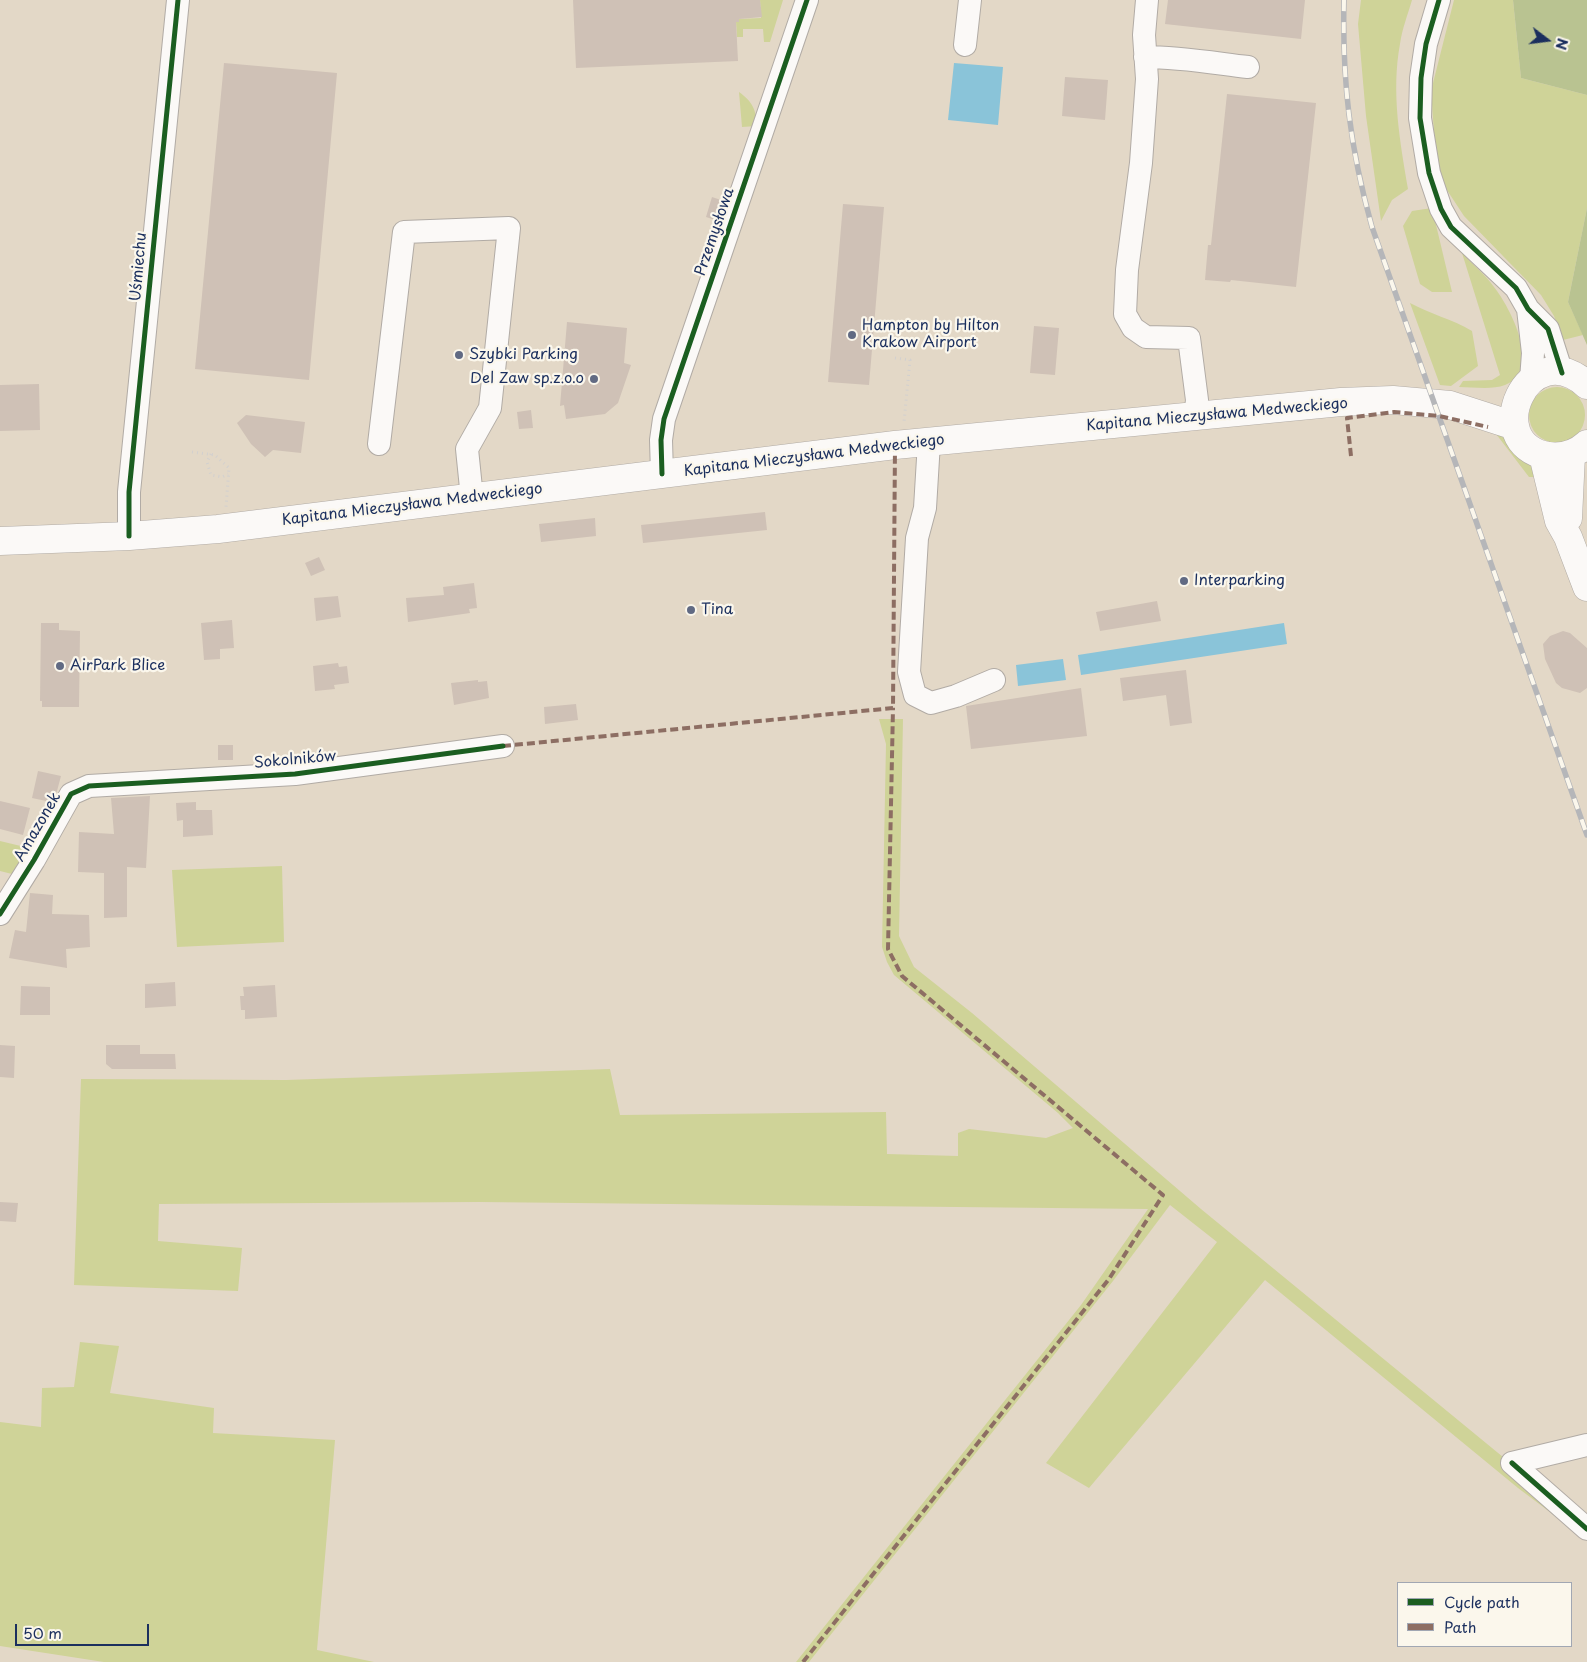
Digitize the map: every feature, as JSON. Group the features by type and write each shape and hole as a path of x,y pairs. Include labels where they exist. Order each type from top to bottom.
{"main road":[{"name":"Kapitana Mieczysława Medweckiego","path":"1450,405 1525,388 1548,373 1562,373"},
{"path":"1562,373 1571,375 1587,385"},
{"path":"1525,388 1515,406 1515,426 1521,438 1531,448 1543,455 1557,457 1579,449 1568,537"},
{"name":"Kapitana Mieczysława Medweckiego","path":"0,541 129,536 218,529 929,442 1195,418 1341,402 1393,400 1450,405 1515,426"},
{"path":"1543,455 1559,522 1568,537 1587,587"}],"street":[{"name":"Uśmiechu","path":"129,536 129,492 178,0"},
{"name":"Przemysłowa","path":"662,474 661,440 664,419 807,0"},
{"path":"966,45 970,0"},
{"path":"1148,0 1144,36 1147,79 1141,154 1127,270 1125,314 1133,328 1146,337 1190,338 1197,400 1195,418"},
{"path":"1439,0 1426,44 1421,78 1420,118 1429,173 1441,208 1451,226 1516,288 1528,309 1548,329 1562,373"},
{"path":"1145,57 1171,57 1194,62 1248,67"},
{"path":"379,444 404,232 508,228 490,408 467,449 472,498"},
{"path":"1525,388 1533,353 1528,309"},
{"path":"929,442 925,508 917,538 909,672 915,695 930,703 956,696 994,680"},
{"name":"Sokolników","path":"88,786 295,774 503,746"},
{"name":"Amazonek","path":"0,914 34,860 71,794 88,786"},
{"path":"1587,1445 1512,1463 1587,1529"}],"path":[{"path":"895,358 910,360 903,430"},
{"path":"192,452 215,455 229,468 226,508"},
{"path":"211,454 207,462 211,475 222,477 228,474"}],"green space":[{"path":"760,0 783,0 770,42 764,42 763,29 743,29 743,37 737,37 736,22 739,19 761,18"},
{"path":"1361,0 1412,0 1401,38 1396,80 1396,99 1408,189 1392,200 1381,221 1366,116 1358,24"},
{"path":"1454,0 1513,0 1521,78 1587,95 1587,208 1568,302 1583,335 1563,340 1554,316 1541,295 1464,216 1441,181 1435,146 1431,91"},
{"path":"1513,0 1587,0 1587,95 1521,78"},
{"path":"739,92 748,99 753,107 757,126 742,127"},
{"path":"1432,208 1452,292 1432,292 1420,284 1403,226 1412,211"},
{"path":"1587,208 1587,345 1568,302"},
{"path":"1462,253 1487,278 1501,296 1515,323 1520,338 1522,366 1516,377 1500,387 1459,387 1463,381 1492,380 1500,375"},
{"path":"1410,303 1472,331 1478,366 1451,386 1440,385"},
{"path":"1557,387 1568,389 1577,395 1583,404 1585,415 1583,426 1577,435 1568,441 1557,443 1546,441 1537,435 1531,426 1529,415 1531,404 1537,395 1546,389"},
{"path":"1493,430 1506,431 1541,477 1529,477"},
{"path":"879,719 903,719 899,936 914,967 972,1013 1201,1209 1587,1526 1587,1540 1518,1488 1265,1280 1089,1488 1046,1463 1217,1242 1170,1205 1113,1281 809,1662 796,1662 1081,1305 1148,1209 479,1202 159,1204 158,1241 242,1248 238,1291 74,1285 81,1079 286,1080 610,1069 620,1115 886,1112 887,1154 958,1156 958,1133 969,1129 1046,1138 1073,1128 1058,1113 894,975 887,962 882,947 886,744"},
{"path":"0,841 29,848 12,874 0,871"},
{"path":"282,866 284,942 177,947 172,870"},
{"path":"80,1342 119,1346 110,1393 214,1408 213,1433 335,1440 317,1650 374,1662 104,1662 0,1646 0,1422 41,1427 42,1388 74,1387"}],"water":[{"path":"954,63 1003,67 998,125 948,120"},
{"path":"1284,623 1287,644 1081,675 1078,655"},
{"path":"1063,659 1066,680 1018,686 1016,665"}],"building":[{"path":"573,0 760,0 762,17 739,19 739,22 736,22 738,61 576,68"},
{"path":"1168,0 1305,0 1301,39 1165,24"},
{"path":"224,63 337,73 309,380 195,369"},
{"path":"1065,77 1108,80 1105,120 1062,116"},
{"path":"1227,94 1316,103 1296,287 1231,280 1230,282 1205,280 1208,245 1211,245"},
{"path":"712,197 724,201 718,221 706,217"},
{"name":"Hampton by Hilton Krakow Airport","path":"843,204 884,207 869,385 828,382"},
{"name":"Del Zaw sp.z.o.o","path":"567,322 627,328 624,363 631,365 618,403 605,414 566,419 564,405 560,406"},
{"path":"1034,326 1059,328 1055,375 1030,373"},
{"path":"39,384 40,430 0,431 0,385"},
{"path":"531,410 533,428 519,429 517,412"},
{"path":"246,415 305,422 301,453 273,450 265,457 251,444 237,423"},
{"path":"765,512 767,530 643,543 641,525"},
{"path":"595,518 596,536 541,542 539,524"},
{"path":"319,557 325,570 311,576 305,563"},
{"path":"474,583 477,608 469,609 470,613 408,622 406,598 444,595 443,587"},
{"path":"338,596 341,617 316,621 314,598"},
{"path":"1157,601 1161,621 1100,631 1096,612"},
{"path":"232,620 234,648 220,649 220,659 204,660 201,623"},
{"name":"AirPark Blice","path":"41,623 59,623 59,630 80,631 79,707 42,707 42,701 40,701"},
{"path":"1563,631 1570,633 1587,648 1587,688 1580,693 1562,688 1556,683 1545,659 1543,644 1550,636"},
{"path":"338,663 339,667 347,666 349,683 334,685 335,689 315,691 313,666"},
{"path":"1186,670 1192,723 1170,726 1166,695 1123,701 1120,678"},
{"path":"478,680 478,682 487,681 489,698 454,705 451,683"},
{"path":"1081,688 1087,736 971,749 966,706"},
{"path":"576,704 578,720 545,724 544,707"},
{"path":"218,745 233,745 233,760 218,760"},
{"path":"38,771 61,776 57,791 51,802 32,798"},
{"path":"150,796 146,868 127,867 127,917 104,918 104,873 78,872 79,832 114,834 111,798"},
{"path":"0,801 30,808 23,835 0,829"},
{"path":"196,802 196,810 212,810 213,835 183,837 183,820 177,821 176,803"},
{"path":"30,893 53,895 52,914 89,915 90,947 66,949 67,968 9,958 15,930 26,932"},
{"path":"175,982 176,1006 145,1008 145,984"},
{"path":"275,985 277,1017 245,1019 245,1010 241,1010 240,996 244,996 243,987"},
{"path":"21,986 50,987 50,1015 20,1015"},
{"path":"0,1045 15,1046 14,1078 0,1077"},
{"path":"106,1045 140,1045 140,1054 175,1054 176,1069 112,1069 106,1064"},
{"path":"0,1202 18,1203 16,1222 0,1221"}],"railway":[{"path":"1344,0 1344,59 1349,115 1358,170 1372,227 1587,835"}],"marked path":[{"path":"1351,456 1347,418 1394,412 1439,416 1488,427"},
{"path":"503,746 893,708 895,445"},
{"path":"803,1662 1109,1279 1163,1195 902,976 888,949 893,708"}],"cycle path":[{"path":"129,536 129,492 178,0"},
{"path":"662,474 661,440 664,419 807,0"},
{"path":"1439,0 1426,44 1421,78 1420,118 1429,173 1441,209 1451,227 1516,288 1528,309 1548,329 1562,373"},
{"path":"0,914 34,860 71,794 89,786 295,774 503,746"},
{"path":"1512,1463 1587,1529"}],"place":[{"name":"Hampton by Hilton Krakow Airport","path":"852,335"},
{"name":"Szybki Parking","path":"459,355"},
{"name":"Del Zaw sp.z.o.o","path":"594,379"},
{"name":"Interparking","path":"1184,581"},
{"name":"Tina","path":"691,610"},
{"name":"AirPark Blice","path":"60,666"}]}
